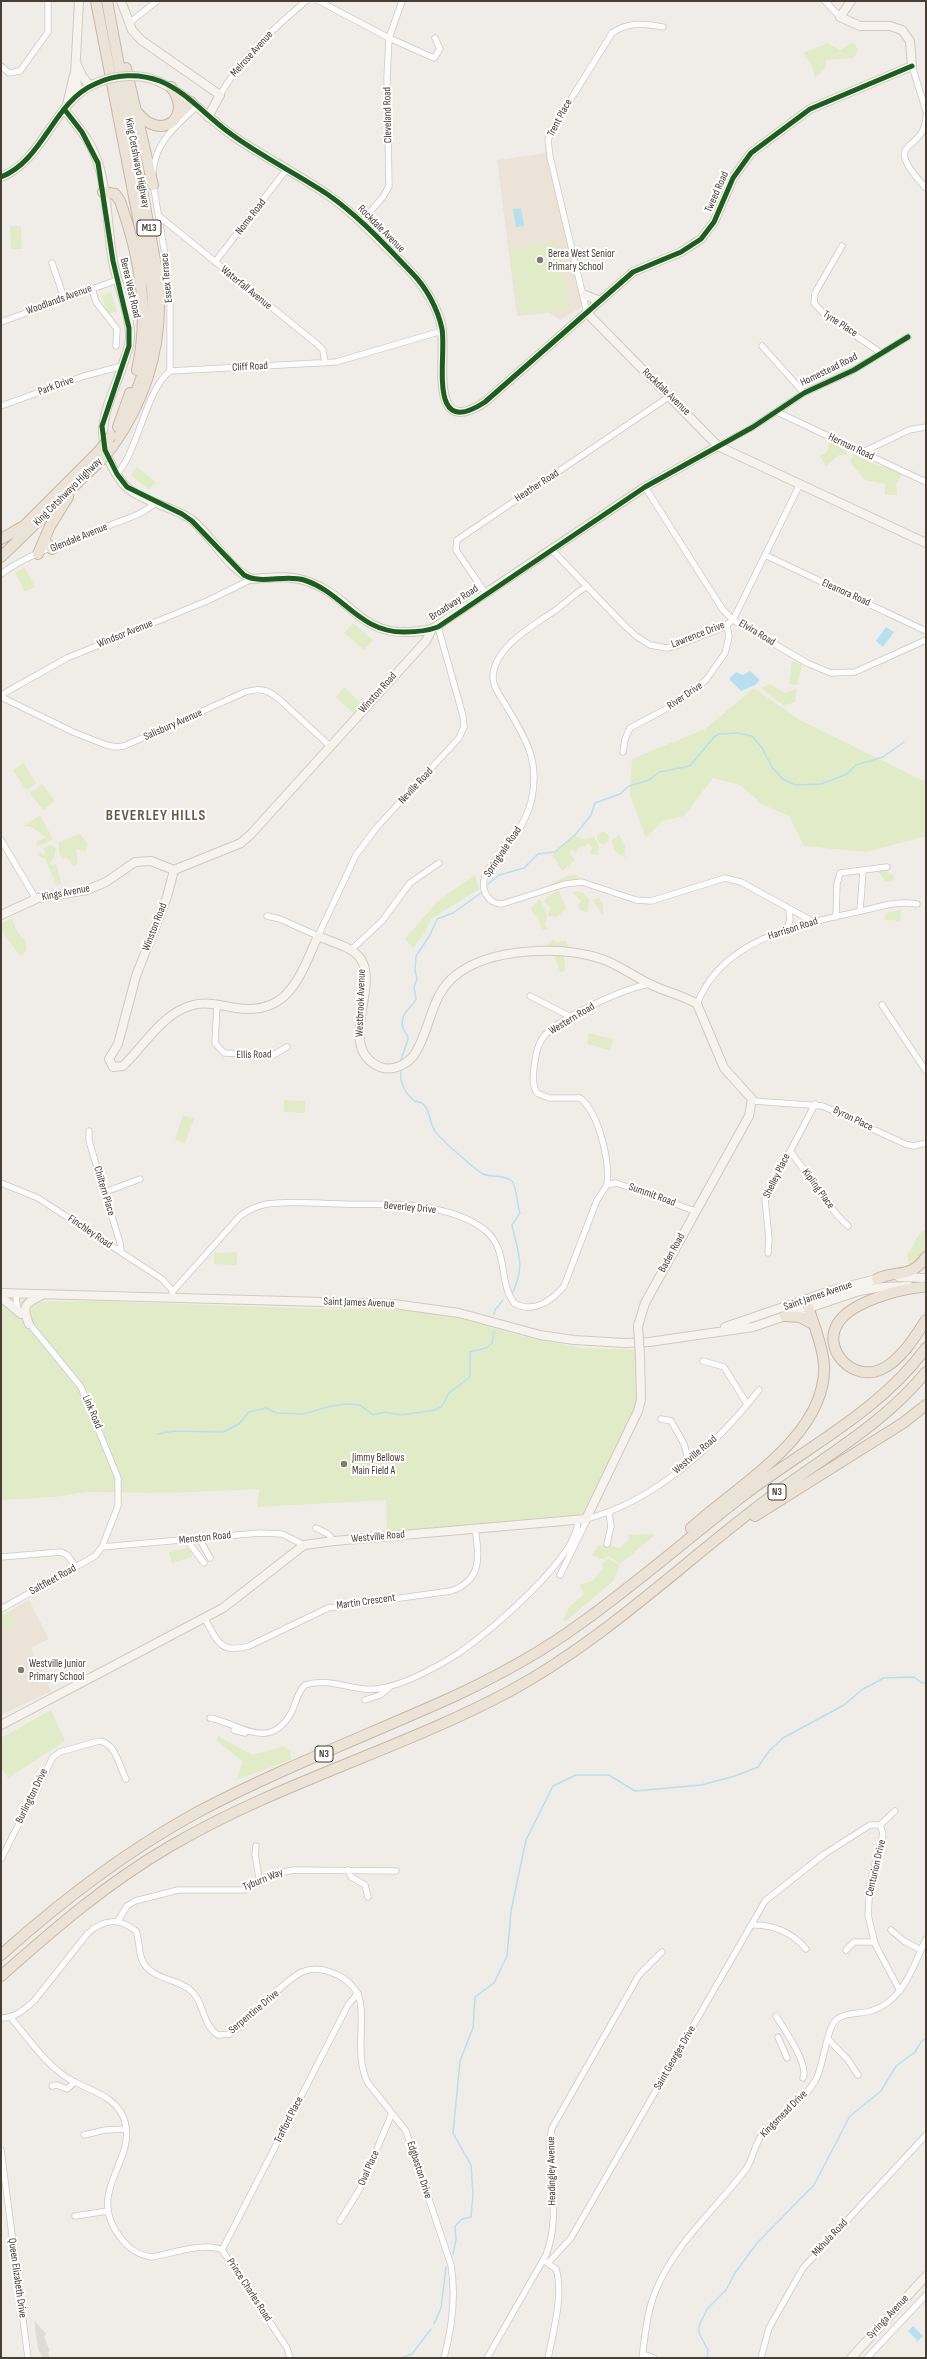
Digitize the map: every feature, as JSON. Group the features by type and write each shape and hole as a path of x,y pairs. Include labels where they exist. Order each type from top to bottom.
{"highway":[{"name":"King Cetshwayo Highway","path":"1,557 73,488 100,455 118,427 133,399 145,365 152,330 152,299 140,218 96,1"},
{"name":"King Cetshwayo Highway","path":"1,547 100,455 112,447 128,422 145,388 156,352 160,314 159,292 107,1"},
{"path":"111,1 153,185"},
{"path":"171,87 178,100 177,116"},
{"path":"136,111 144,121 156,126 167,125 194,104"},
{"path":"103,192 115,194 120,201 139,266 144,294 144,327 139,363 118,427"},
{"path":"145,388 150,380 159,350 167,283"},
{"path":"38,554 44,540 73,488"},
{"path":"1,539 22,527"},
{"path":"44,540 52,549"},
{"path":"877,1279 907,1273 918,1266 926,1257"},
{"path":"925,1284 893,1292 848,1312 835,1327 834,1346 839,1358 848,1367 860,1372 876,1372 893,1361 926,1320"},
{"path":"655,1565 692,1527 795,1438 804,1428 816,1406 822,1388 824,1364 807,1303"},
{"path":"786,1316 800,1317 813,1324"},
{"name":"N3","path":"1,1954 70,1895 148,1841 226,1798 496,1676 578,1626 744,1494 875,1401 900,1378 926,1348"},
{"name":"N3","path":"1,1976 98,1893 169,1846 273,1794 428,1730 509,1691 583,1646 771,1496 877,1421 897,1403 926,1372"},
{"path":"684,1566 717,1546 777,1502 903,1423 926,1405"}],"street":[{"path":"1,66 9,73 20,71 43,41 48,28 48,1"},
{"path":"79,1 75,75 79,93"},
{"path":"121,1 129,23 136,35 145,44 220,95"},
{"path":"129,23 157,1"},
{"name":"Melrose Avenue","path":"208,117 232,74 306,1"},
{"path":"319,1 389,38 434,58 440,49 435,38"},
{"name":"Cleveland Road","path":"362,221 383,197 389,186 387,77 389,38 402,1"},
{"path":"825,1 840,17 860,26 890,26 902,30 910,41 912,66 926,111"},
{"path":"840,17 851,1"},
{"name":"Trent Place","path":"587,313 585,295 550,157 548,140 560,117 612,33 621,27 631,24 663,27"},
{"path":"76,61 82,76 92,85"},
{"path":"65,110 76,61"},
{"name":"Tweed Road","path":"587,313 633,272 681,252 701,239 714,222 733,178 742,164 751,153 773,136 822,103 912,66"},
{"name":"Rockdale Avenue","path":"1,177 16,170 29,157 79,93 92,85 108,79 128,76 149,78 171,87 194,104 208,117 286,170 327,194 362,221 423,287 437,312 442,331 444,400 453,410 466,412 485,402 587,313 718,446 799,486 926,544"},
{"name":"Essex Terrace","path":"170,371 170,304 160,217 153,185 155,161 163,141 194,104"},
{"name":"Berea West Road","path":"65,110 82,132 95,155 103,192 117,280 130,334 129,346 104,421 102,434 105,450 117,474"},
{"path":"926,116 923,130 905,150 904,158 906,164 926,188"},
{"name":"Nome Road","path":"215,262 286,170"},
{"name":"Waterfall Avenue","path":"160,217 317,344 324,352 325,363"},
{"name":"Tyne Place","path":"842,246 815,293 814,303 824,314 881,353"},
{"path":"52,263 64,298"},
{"name":"Woodlands Avenue","path":"1,322 117,280"},
{"path":"92,288 96,302 117,329 116,346"},
{"path":"585,295 600,301"},
{"path":"575,323 598,325"},
{"name":"Cliff Road","path":"170,371 336,362 442,331"},
{"name":"Homestead Road","path":"718,446 777,412 804,393 854,370 908,337"},
{"path":"762,346 804,393"},
{"name":"Park Drive","path":"1,406 111,368 122,366"},
{"path":"111,368 118,377"},
{"path":"170,371 161,381 128,457 117,474 126,487 192,521 237,569 252,579"},
{"name":"Heather Road","path":"486,594 456,550 457,540 670,396"},
{"name":"Herman Road","path":"777,412 926,482"},
{"path":"863,452 916,427 926,427"},
{"name":"Broadway Road","path":"252,579 285,577 304,580 333,595 368,624 378,628 399,632 435,628 645,487 718,446"},
{"name":"Lawrence Drive","path":"552,550 636,636 650,645 667,648 727,625 733,620 799,486"},
{"name":"Elvira Road","path":"645,487 717,601 733,620 807,663 831,673 855,672 926,640"},
{"name":"Glendale Avenue","path":"1,574 38,554 130,518 149,508 156,502"},
{"name":"Eleanora Road","path":"765,555 926,632"},
{"name":"Windsor Avenue","path":"1,696 67,658 207,601 252,579"},
{"name":"Springvale Road","path":"587,586 514,639 495,671 493,678 497,691 519,725 528,745 532,758 534,784 531,803 520,829 485,876 483,886 486,895 496,903 508,903 565,884 582,882 636,900 650,901 725,878 741,882 789,910 812,921"},
{"name":"River Drive","path":"623,752 625,739 630,728 686,697 706,680 725,653 729,637 727,625"},
{"name":"Winston Road","path":"318,936 296,983 289,993 278,1002 249,1010 206,1003 194,1004 170,1016 123,1066 116,1068 110,1064 110,1059 118,1044 136,976 167,897 174,870 241,843 426,641 435,628"},
{"name":"Neville Road","path":"318,936 356,855 377,828 433,767 462,732 463,716 435,628"},
{"name":"Salisbury Avenue","path":"1,696 73,732 106,745 116,747 142,738 245,692 259,688 280,699 330,746"},
{"path":"1,840 36,899"},
{"name":"Kings Avenue","path":"1,915 36,899 87,890 106,882 126,866 139,861 151,862 174,870"},
{"path":"267,916 280,919 351,950 382,921 410,883 439,863"},
{"path":"836,917 839,875 848,871 863,871 888,866"},
{"path":"860,911 863,871"},
{"name":"Harrison Road","path":"697,1004 702,991 709,982 739,952 765,937 812,921 894,904 909,902 917,904"},
{"path":"788,928 790,918 789,910"},
{"name":"Westbrook Avenue","path":"351,950 360,958 365,972 359,1029 361,1046 371,1061 387,1068 396,1068 411,1058 416,1052 441,991 455,975 481,961 524,952 546,950 569,951 600,958 649,984 697,1004"},
{"name":"Western Road","path":"608,1185 602,1142 591,1109 580,1098 544,1097 538,1093 534,1085 535,1061 541,1041 552,1030 571,1017 607,999 649,984"},
{"path":"530,996 571,1017"},
{"path":"697,1004 724,1068 746,1090 753,1100"},
{"name":"Ellis Road","path":"216,1005 215,1043 224,1053 273,1055 287,1048"},
{"path":"882,1005 926,1071"},
{"name":"Byron Place","path":"753,1100 815,1104 833,1109 905,1144 914,1146 926,1143"},
{"name":"Baden Road","path":"584,1519 638,1411 641,1392 638,1326 645,1303 695,1211 750,1116 753,1100"},
{"name":"Shelley Place","path":"768,1253 769,1239 765,1199 815,1104"},
{"name":"Chiltern Place","path":"89,1131 89,1141 120,1242 120,1252"},
{"name":"Kipling Place","path":"790,1151 837,1215 848,1226"},
{"path":"105,1192 140,1178"},
{"name":"Finchley Road","path":"1,1183 30,1193 162,1279 172,1294"},
{"name":"Summit Road","path":"608,1185 616,1183 695,1211"},
{"name":"Beverley Drive","path":"172,1294 240,1216 251,1208 277,1203 411,1207 429,1208 460,1216 486,1231 492,1238 500,1254 510,1297 514,1302 522,1306 539,1305 555,1296 564,1286 597,1200 608,1185"},
{"name":"Saint James Avenue","path":"1,1293 172,1294 394,1304 459,1313 540,1335 605,1343 649,1342 753,1327 786,1316 807,1303 850,1285 877,1279 904,1276 925,1284"},
{"name":"Saint James Avenue","path":"713,1332 807,1303 871,1288 925,1284"},
{"name":"Link Road","path":"16,1294 17,1307 21,1314 81,1387 118,1478 118,1506 102,1547"},
{"path":"29,1324 25,1314 25,1308 29,1302 43,1294"},
{"path":"1,1297 21,1314"},
{"path":"703,1361 724,1367 747,1404"},
{"name":"Westville Road","path":"304,1545 334,1541 584,1519 609,1513 644,1495 689,1462 706,1447 759,1390"},
{"path":"661,1419 671,1421 684,1444 689,1462"},
{"path":"607,1544 611,1526 609,1513"},
{"path":"560,1575 584,1519"},
{"path":"234,1730 263,1734 280,1729 292,1713 303,1687 309,1684 323,1682 376,1689 391,1686 460,1652 518,1603 561,1558 584,1519"},
{"path":"316,1528 328,1534 334,1541"},
{"name":"Martin Crescent","path":"205,1618 220,1644 228,1649 236,1650 250,1646 328,1608 451,1591 467,1583 477,1568 478,1547 475,1528"},
{"name":"Menston Road","path":"102,1547 276,1533 289,1536 304,1545"},
{"path":"199,1538 210,1558"},
{"path":"186,1540 204,1563"},
{"path":"1,1725 205,1618 234,1600 304,1545"},
{"name":"Saltfleet Road","path":"1,1608 95,1556 102,1547"},
{"path":"1,1556 61,1552 67,1555 76,1567"},
{"path":"365,1700 380,1696 391,1686"},
{"path":"210,1718 251,1732"},
{"name":"Burlington Drive","path":"1,1859 47,1765 60,1752 99,1741 104,1742 114,1751 126,1779"},
{"name":"Saint Georges Drive","path":"545,2262 571,2238 765,1901 786,1883 849,1837 870,1825 880,1825 895,1811"},
{"name":"Centurion Drive","path":"880,1825 884,1834 870,1884 868,1903 874,1942 900,1991"},
{"path":"256,1846 255,1854 260,1883"},
{"path":"348,1870 351,1877 365,1885 368,1897"},
{"name":"Tyburn Way","path":"118,1921 127,1906 178,1890 243,1890 285,1871 396,1871"},
{"path":"1,2018 11,2018 34,2001 88,1933 103,1922 118,1921"},
{"name":"Serpentine Drive","path":"118,1921 136,1931 142,1960 147,1968 156,1974 177,1982 195,1994 207,2024 218,2035 230,2034 302,1972 327,1970 346,1980 358,1993"},
{"path":"751,1925 768,1924 794,1937 806,1949"},
{"path":"891,1930 904,1941 921,1950"},
{"name":"Kingsmead Drive","path":"642,2356 655,2292 663,2276 692,2233 750,2163 762,2134 797,2103 812,2085 821,2068 831,2027 836,2019 871,2011 892,2000 900,1991 908,1977 926,1939"},
{"path":"846,1950 854,1942 874,1942"},
{"name":"Headingley Avenue","path":"487,2358 545,2262 553,2227 550,2143 552,2128 639,1974 662,1952"},
{"path":"893,1979 900,1983 908,1977"},
{"name":"Centurion Drive","path":"892,2000 895,1991 893,1979"},
{"name":"Edgbaston Drive","path":"358,1993 361,2007 361,2056 364,2075 368,2083 406,2131 451,2264 453,2276 451,2326 444,2358"},
{"name":"Trafford Place","path":"222,2250 348,2005 358,1993"},
{"path":"776,2016 800,2058 804,2070 803,2078"},
{"path":"11,2018 53,2067 75,2082 112,2101 118,2108 126,2129 104,2130 84,2135"},
{"path":"778,2037 787,2058"},
{"path":"828,2039 848,2060 858,2075"},
{"path":"52,2086 57,2085 67,2089 75,2082"},
{"name":"Oval Place","path":"340,2221 361,2187 392,2113"},
{"name":"Prince Charles Road","path":"126,2129 124,2145 108,2189 108,2211 115,2231 132,2250 144,2256 152,2257 213,2246 222,2250 284,2343 290,2358"},
{"name":"Mkhula Road","path":"761,2358 769,2328 803,2268 926,2135"},
{"name":"Queen Elizabeth Drive","path":"1,2150 28,2358"},
{"path":"75,2216 108,2211"},
{"path":"545,2262 556,2269 558,2288 556,2314 548,2358"},
{"name":"Syringa Avenue","path":"851,2358 926,2276"},
{"path":"868,2358 926,2295"},
{"path":"642,2356 654,2358"}],"shaded area":[{"name":"Berea West Senior Primary School","path":"546,153 582,307 560,320 549,313 517,316 497,160"},
{"name":"Westville Junior Primary School","path":"29,1600 49,1639 31,1648 53,1695 47,1693 1,1715 1,1616"},
{"path":"34,2320 46,2334 44,2337 50,2351 48,2352 50,2358 43,2358 38,2349"}],"green space":[{"path":"853,42 858,50 854,58 826,60 826,67 815,78 812,65 803,53 827,43 840,50"},
{"path":"10,226 21,226 22,249 11,249"},
{"path":"554,242 556,256 561,256 569,310 520,315 510,248"},
{"path":"111,292 117,312 107,314 102,295"},
{"path":"829,442 847,448 847,455 839,455 826,466 820,456 827,452"},
{"path":"854,454 878,466 887,466 902,475 896,484 897,495 885,495 885,484 865,480 850,462"},
{"path":"137,467 156,482 149,490 131,475"},
{"path":"25,567 35,587 25,592 15,573"},
{"path":"353,623 373,640 364,650 344,633"},
{"path":"792,661 802,664 797,685 789,684"},
{"path":"770,684 785,693 797,689 795,702 784,706 761,688"},
{"path":"344,687 362,704 353,713 336,697"},
{"path":"754,688 800,720 926,782 926,836 867,852 804,846 789,816 762,804 740,785 713,778 684,816 662,821 646,838 630,795 632,759 705,729"},
{"path":"24,763 36,783 26,790 13,770"},
{"path":"42,784 55,801 43,810 30,793"},
{"path":"40,815 53,839 37,847 36,842 46,837 30,826 22,827"},
{"path":"601,832 605,832 609,838 605,844 601,844 597,840 597,836"},
{"path":"80,834 88,845 86,846 86,852 76,849 78,863 74,866 67,858 63,859 59,854 59,842"},
{"path":"619,835 625,845 624,855 628,858 618,854 613,847 612,840"},
{"path":"575,836 584,839 594,837 599,845 598,855 590,854 592,848 588,842 585,847 577,848 576,854 575,851 570,850 569,853 575,860 562,871 554,857 549,854 553,855"},
{"path":"50,845 56,848 54,858 50,863 51,865 56,864 62,884 57,886 45,859 37,855 39,852 45,855 44,848"},
{"path":"888,869 888,875 893,874 895,878 890,882 885,881 877,870"},
{"path":"475,875 479,889 431,919 424,934 413,948 405,939 438,901"},
{"path":"568,875 577,875 579,879 549,888 547,886"},
{"path":"559,891 566,909 556,917 547,916 551,908 544,901 548,896"},
{"path":"577,891 583,893 589,899 588,912 581,911 578,905 581,901 573,893"},
{"path":"599,898 603,903 603,915 592,900"},
{"path":"540,900 546,910 547,921 545,921 547,929 544,929 543,932 538,917 533,914 531,907"},
{"path":"901,910 900,921 884,921 886,913"},
{"path":"12,918 18,933 25,939 27,950 20,956 1,929 1,924"},
{"path":"553,940 556,942 566,941 570,950 532,950 549,944"},
{"path":"564,954 565,971 560,972 554,955"},
{"path":"589,1033 613,1039 610,1050 587,1044"},
{"path":"284,1100 305,1101 305,1113 284,1112"},
{"path":"183,1115 194,1119 185,1143 175,1139"},
{"path":"926,1229 926,1242 923,1255 910,1267 907,1254 919,1235"},
{"path":"237,1252 237,1265 214,1264 214,1254"},
{"path":"1,1297 33,1302 93,1301 319,1309 414,1310 467,1320 522,1336 582,1348 639,1350 641,1399 585,1518 387,1534 386,1500 257,1507 259,1489 169,1493 86,1492 54,1497 1,1500"},
{"path":"629,1535 655,1535 620,1564 608,1556 604,1560 592,1555 598,1545 613,1546 619,1549 629,1540"},
{"path":"190,1547 192,1557 172,1563 169,1552"},
{"path":"608,1558 620,1566 613,1581 565,1622 563,1619 570,1606 584,1594 580,1585 592,1581 603,1569 602,1565"},
{"path":"10,1612 16,1625 1,1633 1,1616"},
{"path":"51,1710 65,1741 8,1778 1,1768 1,1738"},
{"path":"218,1736 252,1755 284,1746 290,1750 291,1760 236,1780 243,1762 216,1740"}],"water":[{"path":"521,208 524,226 516,227 513,209"},
{"path":"886,627 894,632 883,647 876,641"},
{"path":"750,671 760,680 755,685 741,691 729,679 736,672 743,675"},
{"path":"913,2326 923,2336 917,2342 908,2331"}],"waterway":[{"path":"488,884 499,875 524,868 538,854 555,852 576,834 591,815 595,803 620,794 629,786 649,780 659,772 690,766 714,737 719,734 738,733 752,736 762,748 772,767 783,779 795,785 821,784 847,774 856,765 883,757 904,742"},
{"path":"401,1060 408,1039 402,1023 404,1015 416,999 414,987 417,979 415,970 416,956 430,935 437,919 453,913 481,893"},
{"path":"401,1072 401,1080 406,1092 415,1101 424,1104 433,1128 443,1140 479,1172 512,1181 520,1213 512,1225 520,1260 519,1275 512,1294"},
{"path":"494,1314 495,1310 503,1300"},
{"path":"158,1434 173,1431 223,1432 239,1424 249,1412 266,1408 277,1413 303,1414 331,1406 347,1404 360,1405 373,1415 385,1412 401,1415 435,1410 442,1406 449,1393 470,1377 470,1352 486,1348 492,1343 494,1331"},
{"path":"453,2254 456,2240 455,2226 462,2219 471,2217 473,2194 471,2165 453,2133 460,2061 473,2028 475,1997 494,1983 507,1956 511,1911 526,1840 553,1786 576,1775 609,1775 635,1791 701,1785 735,1776 758,1767 769,1751 783,1738 844,1705 863,1689 884,1678 914,1677 922,1683 926,1683"},
{"path":"707,2358 708,2350 699,2333 699,2326 707,2309 726,2290 735,2273 757,2243 814,2185 850,2116 881,2091 896,2066 915,2052 921,2042 926,2038"},
{"path":"434,2324 441,2308 446,2267"},
{"path":"401,2358 412,2354 431,2329"}],"cycle path":[{"path":"1,177 16,169 28,158 69,104 81,92 95,84 111,78 135,76 152,78 170,86 188,98 242,142 315,186 339,203 371,231 417,279 427,292 434,306 442,329 443,391 447,403 454,411 466,411 485,402 633,272 681,252 701,239 714,222 733,178 751,153 810,109 912,66"},
{"path":"65,110 82,132 98,163 113,261 129,328 129,346 102,426 105,450 117,474 127,487 182,514 192,521 244,575 258,579 297,578 304,580 318,586 363,619 375,626 389,631 414,632 438,627 645,487 753,427 804,393 854,370 908,337"}],"place":[{"name":"Berea West Senior Primary School","path":"540,260"},
{"name":"Jimmy Bellows Main Field A","path":"344,1464"},
{"name":"Westville Junior Primary School","path":"21,1670"}],"district":[{"name":"BEVERLEY HILLS","path":"156,816"}]}
